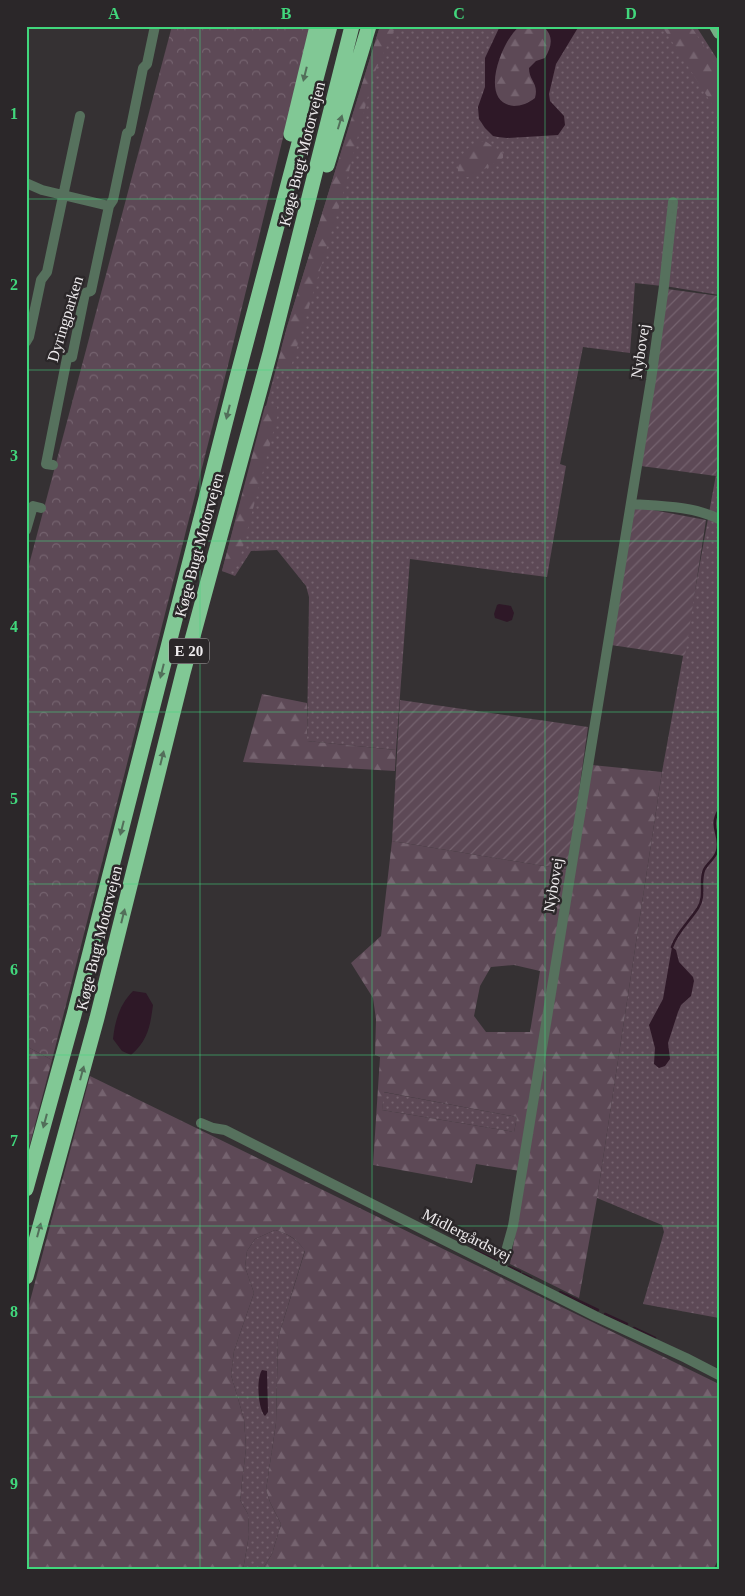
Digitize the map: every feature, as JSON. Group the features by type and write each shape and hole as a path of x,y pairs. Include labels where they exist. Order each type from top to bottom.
{"highway":[{"path":"236,381 235,366 317,26"},
{"name":"Køge Bugt Motorvejen","path":"26,1190 76,1006 236,381 330,26"},
{"name":"Køge Bugt Motorvejen","path":"26,1277 97,1018 183,673 270,353 352,26"},
{"path":"270,353 369,26"}],"main road":[{"path":"715,26 719,33"}],"street":[{"name":"Dyringparken","path":"53,465 46,464 67,358 72,357 85,293 91,291 109,206 113,200 127,133 130,132 155,26"},
{"name":"Dyringparken","path":"26,342 29,337 41,280 47,272 80,116"},
{"path":"26,183 42,190 109,206"},
{"name":"Nybovej","path":"501,1269 514,1226 631,504 664,286 673,202"},
{"path":"631,504 666,506 708,514 719,520"},
{"path":"26,530 33,506 41,508"},
{"name":"Midlergårdsvej","path":"201,1123 225,1130 595,1316 719,1375"}],"green space":[{"path":"172,26 310,26 229,361 52,1060 26,1046 26,576"},
{"path":"380,26 696,26 719,62 719,295 635,283 630,353 583,347 560,464 566,466 547,577 410,559 396,750 307,741 309,597 306,586 277,550 251,551 235,576 222,571 287,327"},
{"path":"380,26 396,26 373,76 345,187 290,370 282,370 277,365 287,327"},
{"path":"520,26 543,26 552,39 549,51 545,57 529,72 536,86 535,98 525,104 513,106 502,102 496,94 496,70 506,44"},
{"path":"662,26 691,26 719,70 719,115"},
{"path":"485,141 503,153 503,158 471,177 464,177 458,173 458,167 465,151 474,144"},
{"path":"667,289 719,296 719,458 716,476 641,466"},
{"path":"265,406 277,407 278,414 240,558 237,566 230,572 222,571"},
{"path":"719,458 719,1318 643,1304 664,1232 662,1225 597,1198 662,772"},
{"path":"632,506 706,520 685,656 611,645"},
{"path":"262,694 307,703 307,741 396,750 395,771 243,762"},
{"path":"400,700 588,727 568,870 392,841"},
{"path":"592,765 662,772 597,1198 579,1298 510,1264 526,1172 476,1164 472,1183 373,1165 380,1057 375,1055 376,1019 373,998 351,963 381,936 392,841 568,870","holes":["514,965 540,971 530,1032 486,1032 474,1016 480,986 491,967","384,1092 517,1117 514,1132 382,1110"]},
{"path":"26,1046 52,1060 26,1159"},
{"path":"90,1076 719,1384 719,1558 713,1570 262,1570 272,1554 281,1524 266,1490 276,1423 278,1338 305,1251 292,1238 275,1230 255,1239 247,1251 245,1267 254,1293 234,1351 231,1375 244,1419 246,1448 240,1500 248,1514 249,1535 243,1570 26,1570 26,1316"},
{"path":"383,1092 517,1117 514,1132 382,1110"},
{"path":"275,1230 292,1237 305,1250 278,1338 276,1423 266,1490 281,1524 272,1554 262,1570 243,1570 249,1535 248,1514 240,1500 246,1448 244,1419 231,1375 234,1351 254,1293 245,1267 247,1251 255,1239"}],"shaded area":[{"path":"500,26 520,26 513,33 500,56 495,83 497,94 503,102 514,106 525,104 535,98 536,89 530,76 529,68 536,61 545,58 551,41 547,30 543,26 579,26 556,64 549,94 550,101 564,116 565,125 558,135 507,138 493,136 479,119 478,107 485,87 485,58"},
{"path":"499,604 511,606 514,613 512,620 507,622 495,618 494,614"},
{"path":"672,947 676,950 679,962 693,977 694,981 691,996 681,1005 668,1043 670,1059 665,1066 659,1068 654,1064 655,1048 649,1025 663,999"},
{"path":"133,991 146,993 153,1005 151,1020 145,1038 131,1055 122,1051 113,1039 119,1013"},
{"path":"262,1370 267,1371 268,1412 265,1416 259,1394 259,1380"}],"waterway":[{"path":"672,947 695,913 702,898 704,870 717,851 718,840 715,822 719,810"},
{"path":"475,1250 499,1262"},
{"path":"509,1267 520,1272"},
{"path":"523,1274 531,1278"},
{"path":"560,1292 598,1310"},
{"path":"605,1314 627,1324"},
{"path":"634,1328 655,1338"}]}
